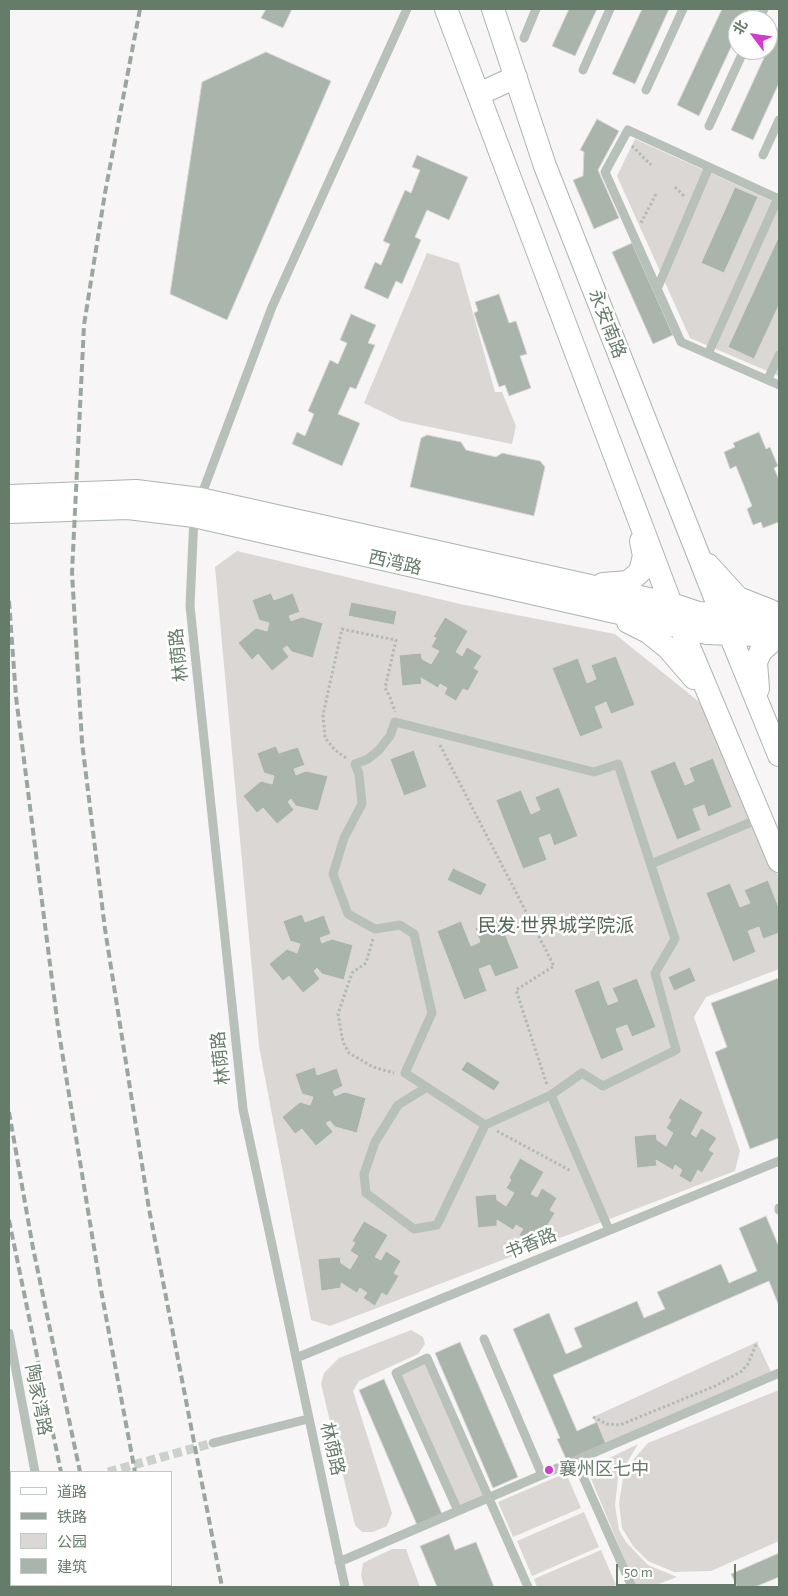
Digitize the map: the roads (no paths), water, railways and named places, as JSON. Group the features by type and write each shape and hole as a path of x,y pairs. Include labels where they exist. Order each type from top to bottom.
{"main road":[{"path":"446,9 679,626 779,861"},
{"name":"永安南路","path":"493,9 545,166 779,755"},
{"path":"479,94 516,77"},
{"name":"西湾路","path":"9,496 136,491 600,609 707,633 779,637"},
{"name":"西湾路","path":"9,512 197,508 578,584 671,604 698,613 779,615"},
{"path":"578,584 628,582 640,572 644,556 635,510"},
{"path":"697,552 738,598 779,615"},
{"path":"600,609 648,632 668,648 710,696"},
{"path":"759,705 756,662 760,651 779,637"}],"street":[{"name":"林荫路","path":"344,1587 243,1109 190,606 197,508 272,307 407,9"},
{"path":"524,38 536,9"},
{"path":"583,70 610,9"},
{"path":"646,90 683,9"},
{"path":"709,126 739,60"},
{"path":"764,155 779,120"},
{"path":"708,354 778,199 628,130 605,172 681,342 708,354 768,380 779,384"},
{"path":"658,289 709,167"},
{"path":"768,380 779,355"},
{"path":"427,1087 398,1105 375,1142 364,1174 366,1193 414,1229 437,1225 485,1125 551,1095 582,1073 603,1086 676,1050 655,973 675,939 618,764 594,772 395,722 390,736 379,750 368,759 355,764 359,774 362,804 344,838 333,874 348,914 375,929 400,926 414,934 432,1013 405,1073 427,1087 485,1125"},
{"path":"651,864 761,818"},
{"path":"551,1095 609,1230"},
{"name":"书香路","path":"296,1358 779,1161"},
{"name":"陶家湾路","path":"9,1333 35,1471"},
{"path":"484,1339 542,1475"},
{"path":"458,1511 396,1373 427,1358 528,1587"},
{"path":"340,1562 779,1373"},
{"path":"213,1443 308,1419"},
{"path":"576,1461 632,1587"}],"tunnel":[{"path":"112,1471 213,1443"}],"railway":[{"path":"140,9 105,193 84,325 72,573 82,742 105,929 149,1209 222,1587"},
{"path":"9,601 16,697 58,1027 101,1290 135,1471"},
{"path":"9,1112 33,1248 80,1471"},
{"path":"9,1220 61,1471"}],"place":[{"name":"襄州区七中","path":"549,1470"}],"district":[{"name":"民发·世界城学院派","path":"556,926"}]}
